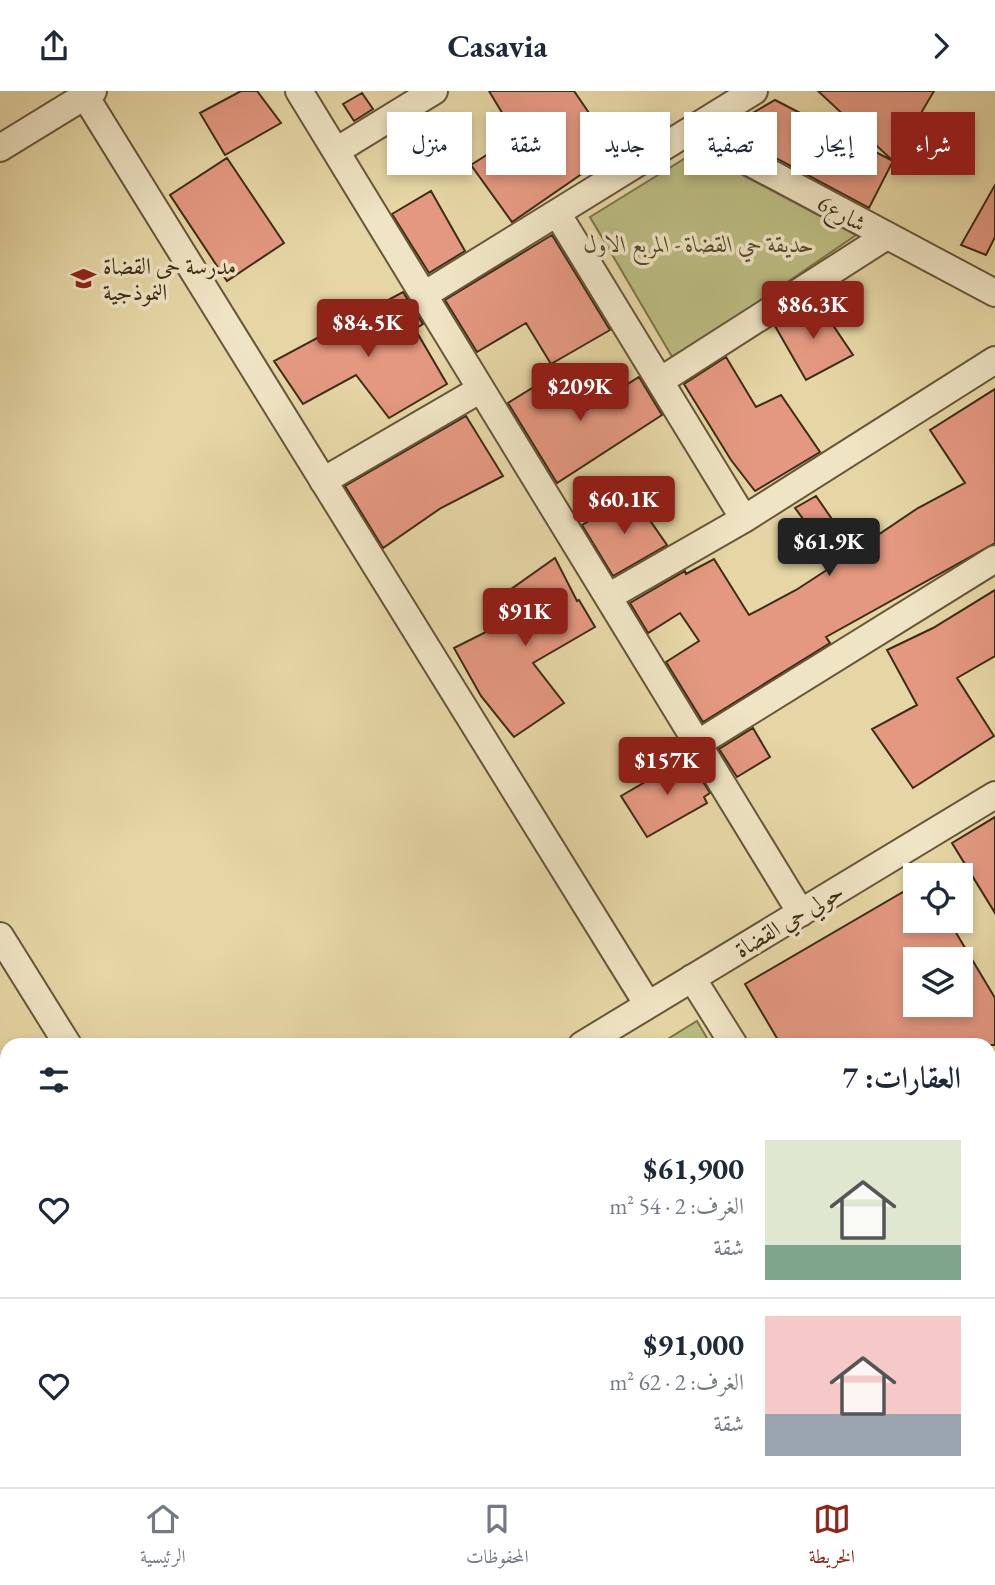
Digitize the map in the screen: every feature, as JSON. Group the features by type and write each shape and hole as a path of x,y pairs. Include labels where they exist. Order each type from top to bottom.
{"street":[{"path":"299,91 801,912"},
{"path":"336,151 434,91"},
{"path":"721,112 754,91"},
{"path":"0,148 89,93 323,481 648,1005"},
{"path":"424,295 684,135"},
{"name":"شارع6","path":"772,175 995,293"},
{"path":"557,213 744,519"},
{"path":"660,381 886,237"},
{"path":"608,597 744,519 995,360"},
{"path":"323,481 481,389"},
{"path":"697,744 995,559"},
{"name":"حولي حي القضاة","path":"594,1038 995,795"},
{"path":"0,936 64,1038"},
{"path":"692,978 730,1038"}],"green space":[{"name":"حديقة حي القضاة - المربع الاول","path":"684,159 684,175 742,175 856,235 674,360 590,217 658,175 670,175 670,168"},
{"path":"697,1021 707,1038 669,1038"}],"building":[{"path":"241,91 257,91 281,123 225,155 200,113"},
{"path":"489,91 574,91 588,112 580,112 580,175 512,222 472,164 486,155 486,175 566,175 566,112 502,112"},
{"path":"818,91 934,91 922,112 891,112 891,159 877,146 877,112 840,112"},
{"path":"362,93 373,109 354,121 343,104"},
{"path":"775,100 798,112 791,112 791,166 777,159 777,112 754,112"},
{"path":"877,153 891,160 869,208 807,175 877,175"},
{"path":"227,158 284,243 227,281 170,195"},
{"path":"995,185 995,237 986,255 961,245"},
{"path":"431,191 465,251 429,273 392,214"},
{"path":"552,235 610,330 551,364 526,323 477,352 445,300"},
{"path":"403,292 423,324 415,329 447,384 389,418 356,375 303,404 274,361"},
{"path":"816,300 853,355 806,380 775,326"},
{"path":"726,357 756,407 781,395 820,452 755,491 731,460 684,384"},
{"path":"558,372 583,412 639,377 662,415 557,483 508,403"},
{"path":"995,389 995,543 826,637 830,643 703,722 666,662 699,641 680,613 648,633 630,603 685,571 686,574 714,559 749,615 796,590 836,564 795,508 816,496 854,551 918,508 965,483 930,430"},
{"path":"466,416 503,476 441,508 383,548 345,486"},
{"path":"633,496 667,545 613,576 582,525"},
{"path":"555,558 577,601 579,600 595,627 533,663 564,703 514,737 481,696 454,648 510,620 497,599"},
{"path":"995,590 995,656 957,678 994,736 913,788 872,729 917,705 887,650 933,628"},
{"path":"753,728 770,757 737,777 719,749"},
{"path":"688,757 710,793 704,797 707,803 647,837 621,796"},
{"path":"995,817 995,913 973,877 973,863 964,863 952,843"},
{"path":"903,892 903,933 956,933 965,947 903,947 903,1017 973,1017 973,961 995,998 995,1038 777,1038 745,984"}],"place":[{"name":"مدرسة حي القضاة النموذجية","path":"83,279"}]}
